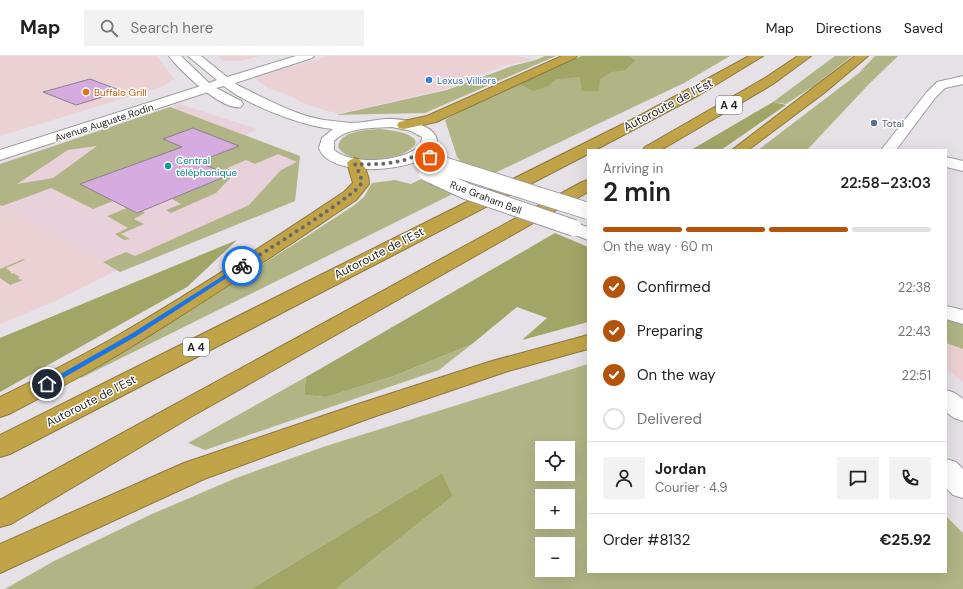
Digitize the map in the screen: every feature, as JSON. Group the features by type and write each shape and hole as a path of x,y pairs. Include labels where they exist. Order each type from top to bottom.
{"highway":[{"path":"404,125 431,119 571,56"},
{"name":"Autoroute de l’Est","path":"0,447 652,115 757,56"},
{"name":"A 4","path":"652,149 769,81 805,56"},
{"path":"740,149 820,90 862,56"},
{"path":"0,408 86,363 139,332 350,196 361,184 361,179 355,164"},
{"path":"0,515 187,408 587,186"},
{"path":"0,559 194,470 500,366 587,342"}],"main road":[{"path":"175,56 204,85 258,115 329,139 343,130 353,127 379,123 404,125 422,131 427,135 430,140 426,150"},
{"path":"194,56 235,89 290,115 324,124 353,127"},
{"path":"204,85 287,56"},
{"path":"222,79 308,56"},
{"path":"891,149 931,95 941,85 963,80"},
{"name":"Avenue Auguste Rodin","path":"0,148 204,85"},
{"name":"Avenue Auguste Rodin","path":"0,155 204,85"},
{"name":"Rue Graham Bell","path":"329,139 326,144 326,149 329,154 344,161 355,164 404,166 427,173 466,192 581,231"},
{"name":"Rue Graham Bell","path":"384,164 409,159 426,150 433,161 443,165 587,211"},
{"path":"947,162 963,166"},
{"path":"947,312 963,317"},
{"path":"947,400 963,412"},
{"path":"947,471 963,487"}],"shaded area":[{"path":"0,56 157,56 174,79 164,86 0,136"},
{"path":"218,56 260,56 241,61 223,61"},
{"path":"328,56 518,56 536,60 503,66 446,89 338,114 302,103 293,97 266,87 256,79 270,73"},
{"path":"180,104 257,129 245,135 300,156 295,201 120,272 0,205 0,164"},
{"path":"0,205 117,270 53,302 0,324"},
{"path":"947,343 963,349 963,382 947,370"}],"green space":[{"path":"545,56 556,56 425,113 336,115 447,90 512,66 536,60"},
{"path":"582,56 730,56 684,83 499,171 81,378 78,376 137,343 353,206 364,197 372,183 395,180 411,184 460,160 457,157 445,120 466,108"},
{"path":"582,56 630,56 629,57 636,60 625,70 612,72 600,79 599,91 582,91 580,77 557,79 548,86 533,91 520,84 533,77"},
{"path":"835,56 852,56 814,86 786,104 773,102"},
{"path":"875,56 898,56 869,84 808,149 759,149 859,73"},
{"path":"773,102 786,105 722,149 693,149"},
{"path":"170,107 300,156 295,201 120,272 103,262 126,252 135,256 249,205 281,170 297,162 278,154 255,164 246,160 227,168 236,172 216,193 171,213 166,210 181,204 172,199 229,175 187,157 198,153 210,158 238,146 193,128 187,149 176,153 171,151 81,184 113,201 93,209 51,188 2,206 0,205 0,164","holes":["97,146 53,178 17,184 68,150"]},
{"path":"378,129 406,134 416,141 415,145 408,151 401,154 371,160 351,157 343,153 338,147 343,138 354,132"},
{"path":"127,208 137,213 143,211 145,213 134,219 144,224 121,234 130,239 124,240 115,234 128,228 107,216"},
{"path":"555,233 587,247 587,322 522,340 547,318 517,307 472,344 394,376 326,397 304,395 306,377"},
{"path":"237,240 187,287 0,392 0,338"},
{"path":"23,259 25,260 6,268 11,272 11,274 13,273 20,277 18,278 19,279 23,280 10,285 0,278 0,269"},
{"path":"947,317 963,322 963,349 947,343"},
{"path":"472,344 439,370 205,450 188,443 306,377 304,395 326,397 394,376"},
{"path":"587,364 587,573 947,573 947,517 963,533 963,589 336,589 453,496 442,473 251,589 5,589 54,561 152,514 236,478 326,446"},
{"path":"442,473 453,496 336,589 251,589"}],"building":[{"name":"Buffalo Grill","path":"90,79 122,91 76,105 43,92"},
{"name":"Central téléphonique","path":"193,128 239,146 198,162 229,175 137,213 80,184 182,147 163,139"}],"way so far":[{"path":"242,266 340,203 357,190 361,184 361,179 355,164 369,165 397,162 419,155 426,150 428,156 430,157"}],"place":[{"name":"Lexus Villiers","path":"429,80"},
{"name":"Buffalo Grill","path":"86,92"},
{"name":"Total","path":"874,123"},
{"name":"Central téléphonique","path":"168,166"}],"route":[{"path":"47,384 133,336 242,266"}]}
